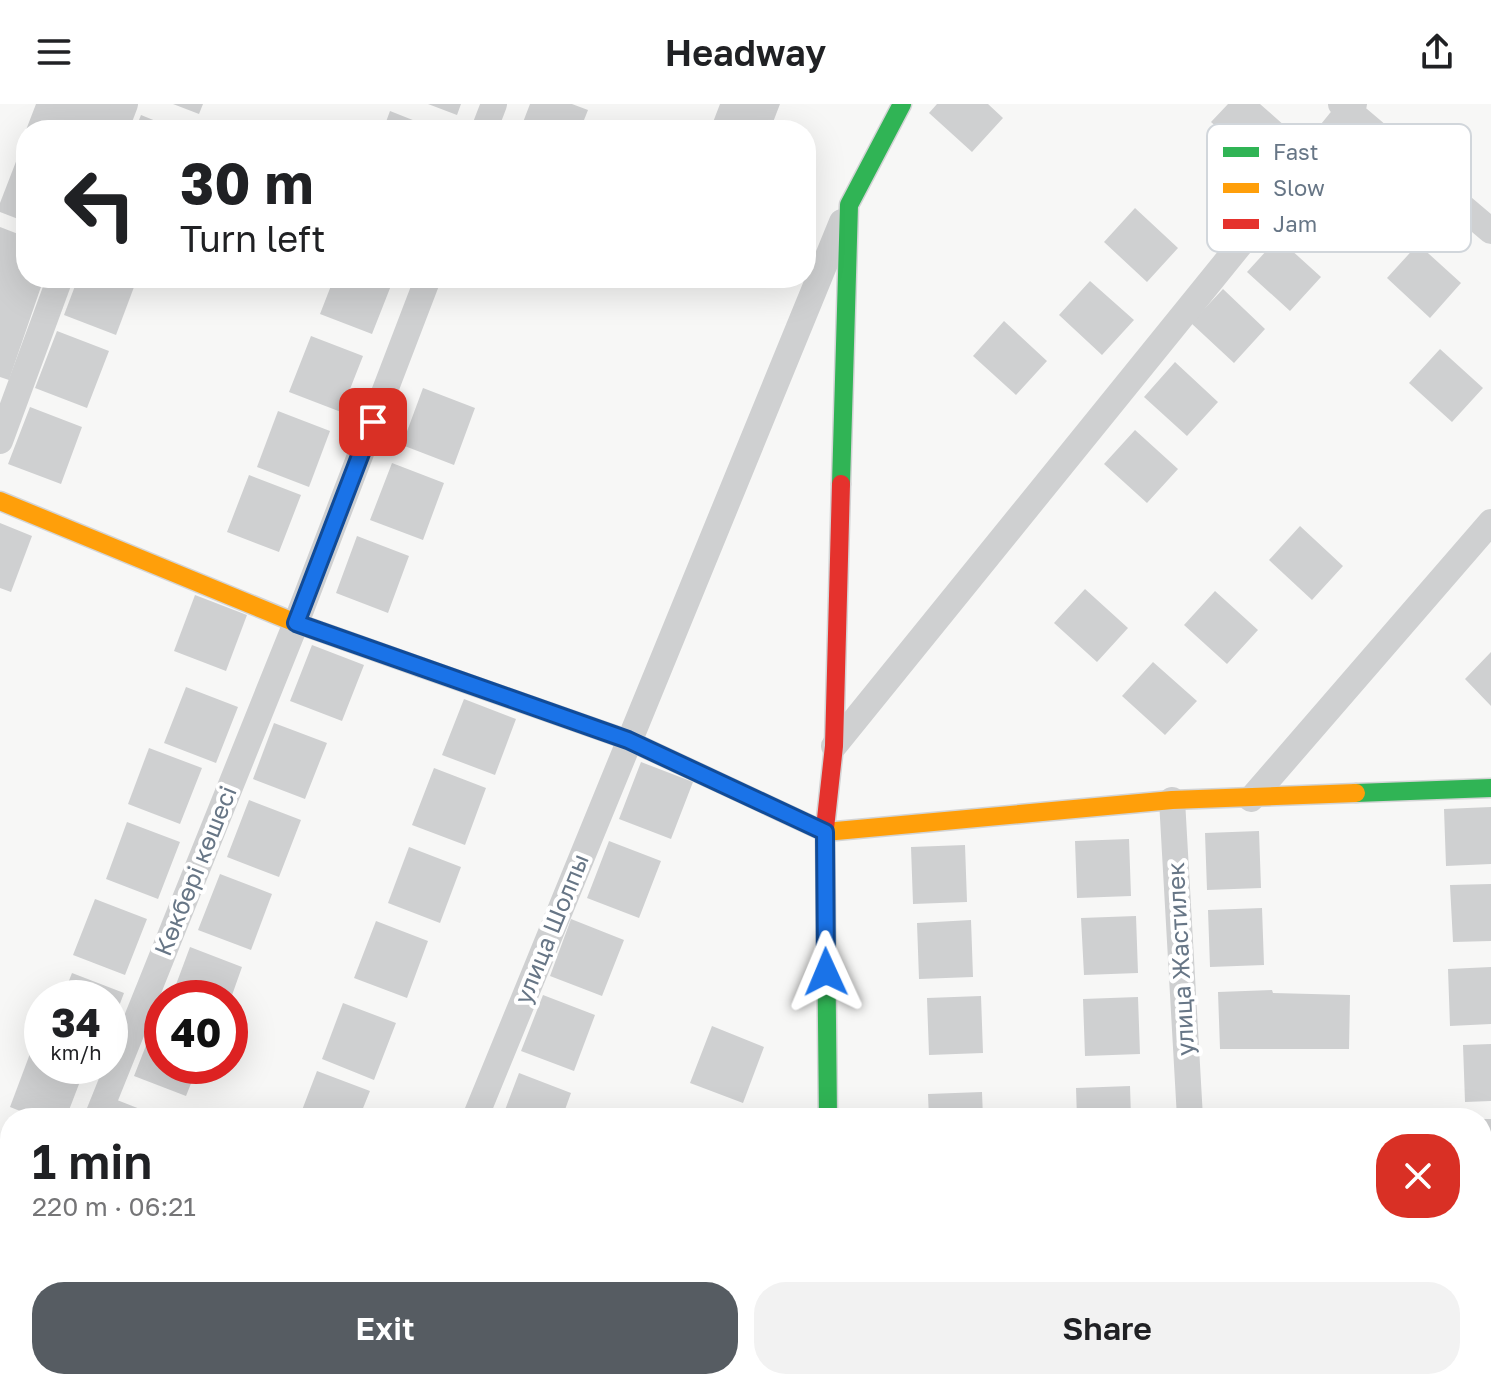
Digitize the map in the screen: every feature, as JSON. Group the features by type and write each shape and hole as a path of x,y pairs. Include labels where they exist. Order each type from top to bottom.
{"street":[{"path":"828,1108 825,832 834,746 849,205 902,104"},
{"path":"1334,124 1348,106 1369,124"},
{"name":"улица Шолпы","path":"816,285 849,205"},
{"path":"1471,214 1491,231"},
{"path":"834,746 1231,252"},
{"path":"0,441 56,288"},
{"name":"Көкбөрі көшесі","path":"101,1108 296,623 424,288"},
{"name":"улица Шолпы","path":"479,1108 815,288"},
{"path":"0,501 296,623 628,740 825,832 1172,800 1491,788"},
{"path":"1251,799 1491,522"},
{"name":"улица Жастилек","path":"1172,800 1189,1108"}],"building":[{"path":"36,104 114,104 108,120 30,120"},
{"path":"173,104 203,104 199,114"},
{"path":"428,104 461,104 457,115"},
{"path":"530,104 572,104 588,110 584,120 524,120"},
{"path":"720,104 780,104 774,120 714,120"},
{"path":"937,104 988,104 1003,118 972,152 929,113"},
{"path":"1228,104 1260,104 1283,124 1213,124 1211,122"},
{"path":"390,111 413,120 387,120"},
{"path":"16,162 16,218 0,212 0,203"},
{"path":"1135,208 1178,248 1147,282 1104,242"},
{"path":"0,227 16,233 16,288 41,288 9,380 0,377"},
{"path":"1265,252 1293,252 1321,277 1290,311 1247,272"},
{"path":"1411,252 1427,252 1461,283 1430,318 1387,278"},
{"path":"1090,281 1134,320 1102,355 1059,315"},
{"path":"74,288 134,288 116,335 64,315"},
{"path":"330,288 390,288 372,334 320,314"},
{"path":"1223,289 1265,329 1234,363 1191,323"},
{"path":"1004,321 1047,361 1016,395 973,356"},
{"path":"57,331 109,351 87,408 35,388"},
{"path":"311,336 363,356 341,412 289,392"},
{"path":"1440,349 1483,388 1452,422 1409,383"},
{"path":"1175,362 1218,402 1187,436 1144,397"},
{"path":"423,388 475,408 454,465 402,445"},
{"path":"30,407 82,427 61,484 8,464"},
{"path":"278,411 330,431 309,487 257,467"},
{"path":"1135,430 1178,469 1147,503 1104,464"},
{"path":"392,463 444,483 423,540 370,520"},
{"path":"249,475 301,495 279,552 227,532"},
{"path":"0,523 32,536 11,592 0,588"},
{"path":"1300,526 1343,566 1312,600 1269,560"},
{"path":"357,536 409,556 388,613 336,593"},
{"path":"1085,589 1128,628 1097,662 1054,623"},
{"path":"1215,591 1258,630 1227,664 1184,625"},
{"path":"195,595 247,615 226,671 174,651"},
{"path":"312,645 364,665 342,721 290,701"},
{"path":"1491,652 1491,706 1465,679"},
{"path":"1153,662 1197,701 1165,735 1122,696"},
{"path":"186,687 238,707 216,763 164,743"},
{"path":"464,699 516,719 495,775 442,755"},
{"path":"274,723 327,743 305,799 253,779"},
{"path":"149,748 202,768 180,824 128,804"},
{"path":"641,762 693,782 671,839 619,819"},
{"path":"434,768 486,788 465,845 412,825"},
{"path":"249,800 301,820 279,877 227,857"},
{"path":"1491,807 1491,864 1446,866 1444,809"},
{"path":"127,822 180,842 158,899 106,879"},
{"path":"1259,831 1261,888 1207,890 1205,833"},
{"path":"1129,839 1131,896 1077,898 1075,841"},
{"path":"609,841 661,861 639,918 587,898"},
{"path":"965,845 967,902 913,904 911,847"},
{"path":"409,847 461,867 440,923 388,903"},
{"path":"220,874 272,894 251,950 198,930"},
{"path":"1491,884 1491,941 1453,942 1450,885"},
{"path":"95,899 147,919 125,975 73,955"},
{"path":"1262,908 1264,965 1210,967 1208,910"},
{"path":"1136,916 1138,973 1084,975 1081,918"},
{"path":"571,919 624,940 602,996 550,976"},
{"path":"971,920 973,977 919,979 917,923"},
{"path":"376,921 428,941 407,998 354,978"},
{"path":"190,947 242,967 237,980 178,980"},
{"path":"1491,967 1491,1024 1450,1026 1448,969"},
{"path":"72,973 90,980 69,980"},
{"path":"1272,990 1273,993 1350,995 1349,1049 1220,1049 1218,992"},
{"path":"543,995 595,1015 574,1071 521,1051"},
{"path":"981,996 983,1053 929,1055 927,998"},
{"path":"1138,997 1140,1054 1085,1056 1083,999"},
{"path":"343,1003 396,1023 374,1080 322,1059"},
{"path":"712,1026 764,1047 743,1103 690,1083"},
{"path":"1491,1044 1491,1101 1465,1102 1463,1045"},
{"path":"144,1051 144,1080 134,1076"},
{"path":"24,1070 24,1084 79,1084 70,1108 10,1107"},
{"path":"317,1071 370,1091 363,1108 303,1108"},
{"path":"519,1073 571,1093 566,1108 506,1108"},
{"path":"155,1084 191,1084 186,1096"},
{"path":"1130,1086 1131,1108 1077,1108 1076,1088"},
{"path":"982,1092 983,1108 929,1108 928,1094"},
{"path":"117,1100 137,1108 114,1108"}],"traffic: fast":[{"path":"841,484 849,205 902,104"},
{"path":"420,667 628,740 825,832 828,1108"},
{"path":"1356,793 1491,788"}],"traffic: slow":[{"path":"0,501 296,623 420,667"},
{"path":"825,828 825,832 1172,800 1356,793"}],"traffic: jam":[{"path":"825,828 834,746 841,484"}],"route":[{"path":"373,422 296,623 628,740 825,832 826,972"}]}
